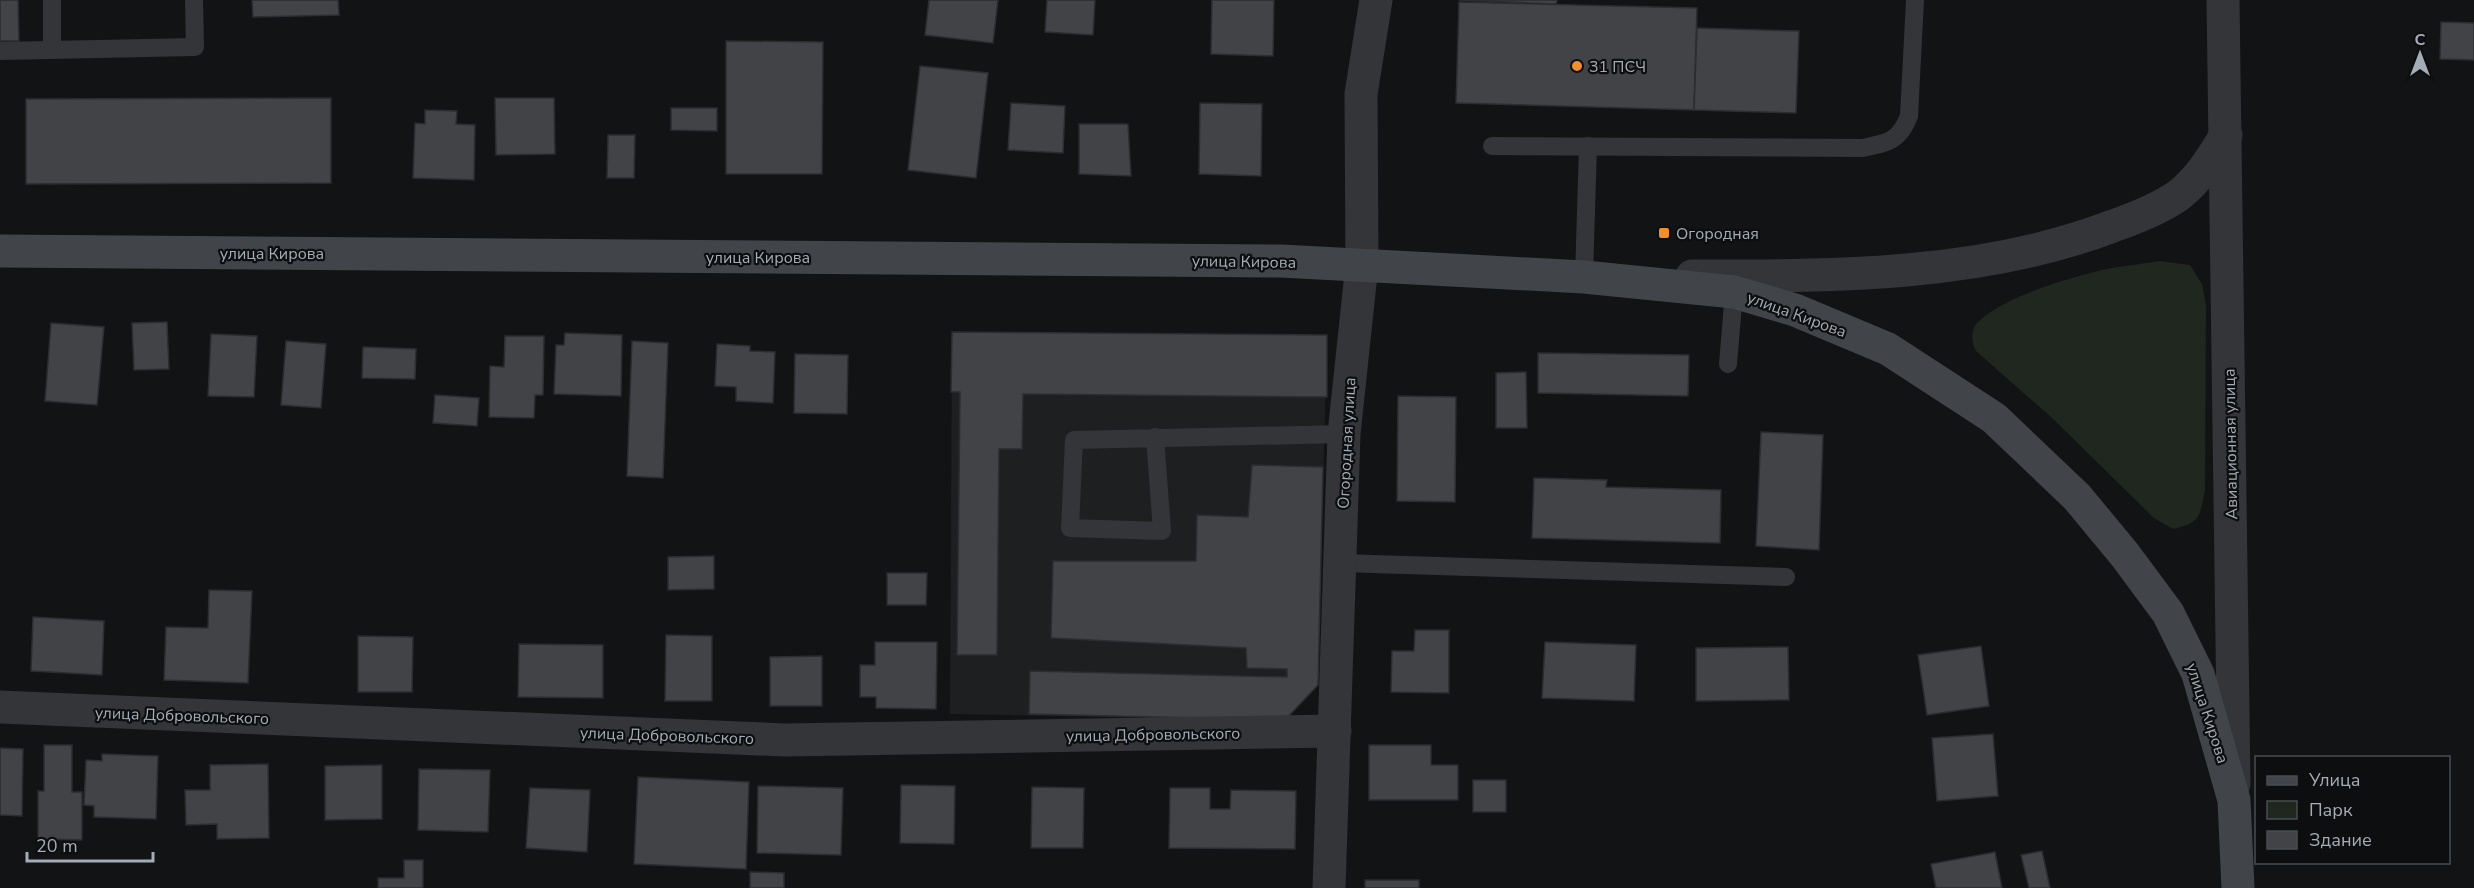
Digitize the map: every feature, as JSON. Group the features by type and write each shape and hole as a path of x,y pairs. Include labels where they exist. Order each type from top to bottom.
{"main road":[{"name":"улица Кирова","path":"0,251 1362,264 1584,277 1734,292 1795,310 1888,349 1994,418 2077,497 2125,555 2168,613 2198,674 2234,800"},
{"name":"Авиационная улица","path":"2234,800 2238,888"}],"street":[{"name":"Огородная улица","path":"1329,888 1344,434 1362,264 1361,94 1376,0"},
{"name":"Авиационная улица","path":"2223,0 2234,800"},
{"path":"1584,277 1838,274 1923,268 2019,254 2091,235 2147,213 2178,195 2205,171 2226,135"},
{"name":"улица Добровольского","path":"0,707 785,740 1335,731"}],"lane":[{"path":"52,0 52,50"},
{"path":"0,51 195,48 194,0"},
{"path":"1492,146 1862,148 1887,143 1903,132 1909,116 1915,0"},
{"path":"1584,277 1588,146"},
{"path":"1728,364 1734,292"},
{"path":"1155,438 1162,531 1070,528 1074,440 1155,438 1344,434"},
{"path":"1341,563 1786,578"}],"shaded area":[{"path":"952,332 1327,335 1318,685 1285,720 950,714"}],"green space":[{"path":"2159,261 2190,265 2202,284 2206,305 2205,490 2200,513 2194,521 2173,529 2154,518 2052,418 1976,351 1972,340 1974,328 1979,321 2003,304 2018,297 2094,272"}],"building":[{"path":"0,0 18,0 19,41 0,41"},
{"path":"252,0 338,0 339,15 253,17"},
{"path":"929,0 998,0 993,43 925,35"},
{"path":"1047,0 1095,0 1093,35 1045,32"},
{"path":"1212,0 1274,0 1273,56 1211,54"},
{"path":"1459,0 1557,0 1556,4"},
{"name":"31 ПСЧ","path":"1459,2 1697,8 1694,110 1456,103"},
{"path":"2441,22 2474,23 2474,60 2440,59"},
{"path":"1697,28 1799,31 1796,113 1694,110"},
{"path":"726,41 823,42 822,174 726,174"},
{"path":"920,66 988,73 976,178 908,170"},
{"path":"331,98 331,183 26,184 26,99"},
{"path":"495,98 554,98 555,154 496,155"},
{"path":"1011,103 1065,106 1063,153 1008,150"},
{"path":"1200,103 1262,104 1261,176 1199,174"},
{"path":"671,108 717,108 717,131 671,130"},
{"path":"425,110 457,111 456,124 475,125 474,180 413,178 415,123 425,124"},
{"path":"1079,124 1128,124 1131,176 1079,174"},
{"path":"608,135 635,135 634,178 607,178"},
{"path":"167,322 169,369 134,370 132,323"},
{"path":"51,323 104,327 97,405 45,401"},
{"path":"952,332 1327,335 1327,397 1023,394 1022,449 999,449 997,655 957,655 960,392 951,392"},
{"path":"565,333 622,335 621,396 554,394 556,345 564,345"},
{"path":"211,334 257,336 254,397 208,396"},
{"path":"505,336 544,336 543,395 535,395 534,418 489,417 490,366 504,367"},
{"path":"286,341 326,344 321,408 281,405"},
{"path":"632,341 668,343 663,478 627,476"},
{"path":"717,344 750,346 750,351 775,352 773,403 736,401 736,387 715,386"},
{"path":"363,347 416,349 415,379 362,378"},
{"path":"1538,353 1689,355 1688,396 1538,393"},
{"path":"795,354 848,355 847,414 794,413"},
{"path":"1526,372 1527,428 1496,428 1496,373"},
{"path":"435,395 479,398 477,426 433,423"},
{"path":"1398,396 1456,397 1455,502 1397,501"},
{"path":"1761,432 1823,435 1819,550 1756,546"},
{"path":"1252,465 1323,467 1318,685 1285,720 1029,714 1030,671 1287,677 1287,669 1247,668 1246,648 1051,638 1053,561 1196,561 1197,515 1248,517"},
{"path":"1534,478 1607,480 1606,487 1721,490 1720,543 1532,538"},
{"path":"714,556 714,589 668,590 668,557"},
{"path":"887,573 927,573 926,605 887,605"},
{"path":"209,590 252,591 248,683 164,680 166,627 208,628"},
{"path":"33,617 104,621 102,675 31,671"},
{"path":"1415,630 1449,630 1449,693 1391,692 1392,651 1414,651"},
{"path":"666,635 712,636 712,701 665,701"},
{"path":"358,636 413,637 412,692 358,692"},
{"path":"875,642 937,642 936,709 876,708 876,697 860,697 860,665 875,665"},
{"path":"1545,642 1636,645 1634,701 1542,698"},
{"path":"519,644 603,645 603,698 518,697"},
{"path":"1981,646 1989,706 1927,715 1918,655"},
{"path":"1788,647 1789,700 1696,701 1696,648"},
{"path":"822,656 822,706 770,706 770,657"},
{"path":"1993,734 1998,796 1937,801 1932,738"},
{"path":"44,745 72,745 72,792 82,792 82,840 38,839 38,791 44,791"},
{"path":"1369,745 1431,745 1431,765 1458,765 1458,800 1369,800"},
{"path":"0,748 23,749 22,816 0,815"},
{"path":"102,754 158,756 156,819 94,817 94,806 84,805 86,760 102,761"},
{"path":"268,764 269,838 217,839 217,824 186,825 185,790 210,790 210,765"},
{"path":"382,765 382,819 325,820 325,766"},
{"path":"419,769 490,770 488,832 418,830"},
{"path":"638,777 749,782 746,869 634,864"},
{"path":"1473,780 1506,780 1506,812 1473,812"},
{"path":"901,785 955,786 954,844 900,843"},
{"path":"758,786 843,788 841,855 757,853"},
{"path":"1032,787 1084,788 1083,848 1031,848"},
{"path":"530,788 590,790 587,852 526,848"},
{"path":"1170,788 1210,788 1210,809 1230,809 1231,790 1296,791 1295,849 1169,848"},
{"path":"2042,851 2050,888 2029,888 2021,855"},
{"path":"1995,852 2002,888 1936,888 1931,864"},
{"path":"404,860 423,860 423,888 378,888 378,878 404,878"},
{"path":"750,872 784,873 784,888 750,888"},
{"path":"1365,880 1419,880 1419,888 1365,888"}],"place":[{"name":"31 ПСЧ","path":"1577,66"},
{"name":"Огородная","path":"1664,233"}]}
